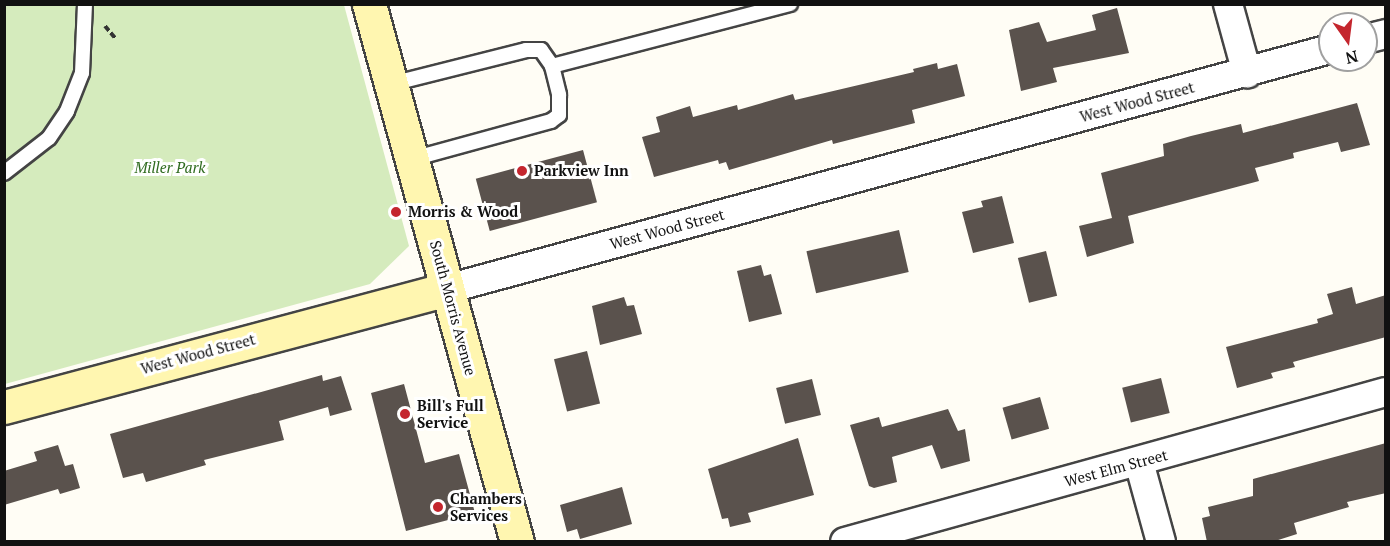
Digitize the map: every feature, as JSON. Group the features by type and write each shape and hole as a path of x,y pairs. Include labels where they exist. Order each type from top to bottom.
{"main road":[{"name":"South Morris Avenue","path":"369,4 517,542"},
{"name":"West Wood Street","path":"4,407 447,288"}],"street":[{"path":"1228,4 1247,73"},
{"name":"West Wood Street","path":"447,288 1318,52"},
{"name":"West Elm Street","path":"845,542 1386,392"},
{"path":"1139,462 1161,542"}],"lane":[{"path":"4,173 49,138 67,111 82,73 85,4"},
{"path":"552,66 790,4"},
{"path":"391,84 526,50 541,50 552,66 560,95 559,115 551,121 412,159"}],"green space":[{"name":"Miller Park","path":"5,5 344,5 409,246 370,284 5,384"}],"building":[{"path":"1117,8 1129,53 1053,68 1057,82 1021,91 1009,30 1039,22 1047,42 1096,30 1092,15"},
{"path":"937,63 938,69 957,64 965,96 912,110 915,123 833,144 832,140 729,170 726,162 719,164 718,160 654,177 642,137 660,132 656,117 690,106 693,117 737,105 738,110 793,94 795,100 914,72 913,69"},
{"path":"1357,103 1370,145 1341,152 1338,142 1293,153 1294,158 1255,168 1259,181 1128,216 1134,243 1087,257 1079,226 1112,218 1101,173 1164,156 1163,144 1191,136 1241,124 1243,133"},
{"path":"583,150 597,202 490,231 476,179"},
{"path":"1002,196 1014,243 973,253 962,212 983,207 981,201"},
{"path":"899,230 909,272 816,293 806,251"},
{"path":"1046,251 1057,296 1029,303 1018,258"},
{"path":"761,265 764,276 771,274 782,314 749,322 737,271"},
{"path":"1352,287 1356,304 1386,295 1386,337 1293,362 1295,367 1271,373 1273,378 1237,388 1226,347 1318,323 1317,319 1333,314 1327,294"},
{"path":"624,297 627,306 634,305 642,334 600,345 592,306"},
{"path":"587,351 600,403 567,412 554,359"},
{"path":"322,375 323,381 341,376 352,410 330,416 328,407 279,421 284,440 204,460 206,465 146,482 143,473 123,478 110,434"},
{"path":"1161,378 1170,413 1131,423 1122,388"},
{"path":"812,379 821,415 785,424 776,388"},
{"path":"404,384 425,463 459,454 475,513 406,531 371,393"},
{"path":"1040,397 1049,429 1012,439 1003,408"},
{"path":"948,409 958,431 965,429 970,461 941,469 932,445 892,457 897,482 874,488 869,486 850,425 879,417 882,427"},
{"path":"798,438 814,495 748,513 751,522 730,527 728,518 722,519 708,469"},
{"path":"1386,443 1386,493 1347,502 1349,507 1294,523 1297,534 1272,542 1207,542 1202,518 1210,516 1208,507 1253,496 1253,479"},
{"path":"58,445 65,466 73,464 80,488 60,494 58,489 4,505 4,471 37,461 34,452"},
{"path":"622,487 632,524 580,539 577,529 567,532 560,505"}],"place":[{"name":"Parkview Inn","path":"522,171"},
{"name":"Morris & Wood","path":"396,212"},
{"name":"Bill's Full Service","path":"405,414"},
{"name":"Chambers Services","path":"438,507"}]}
